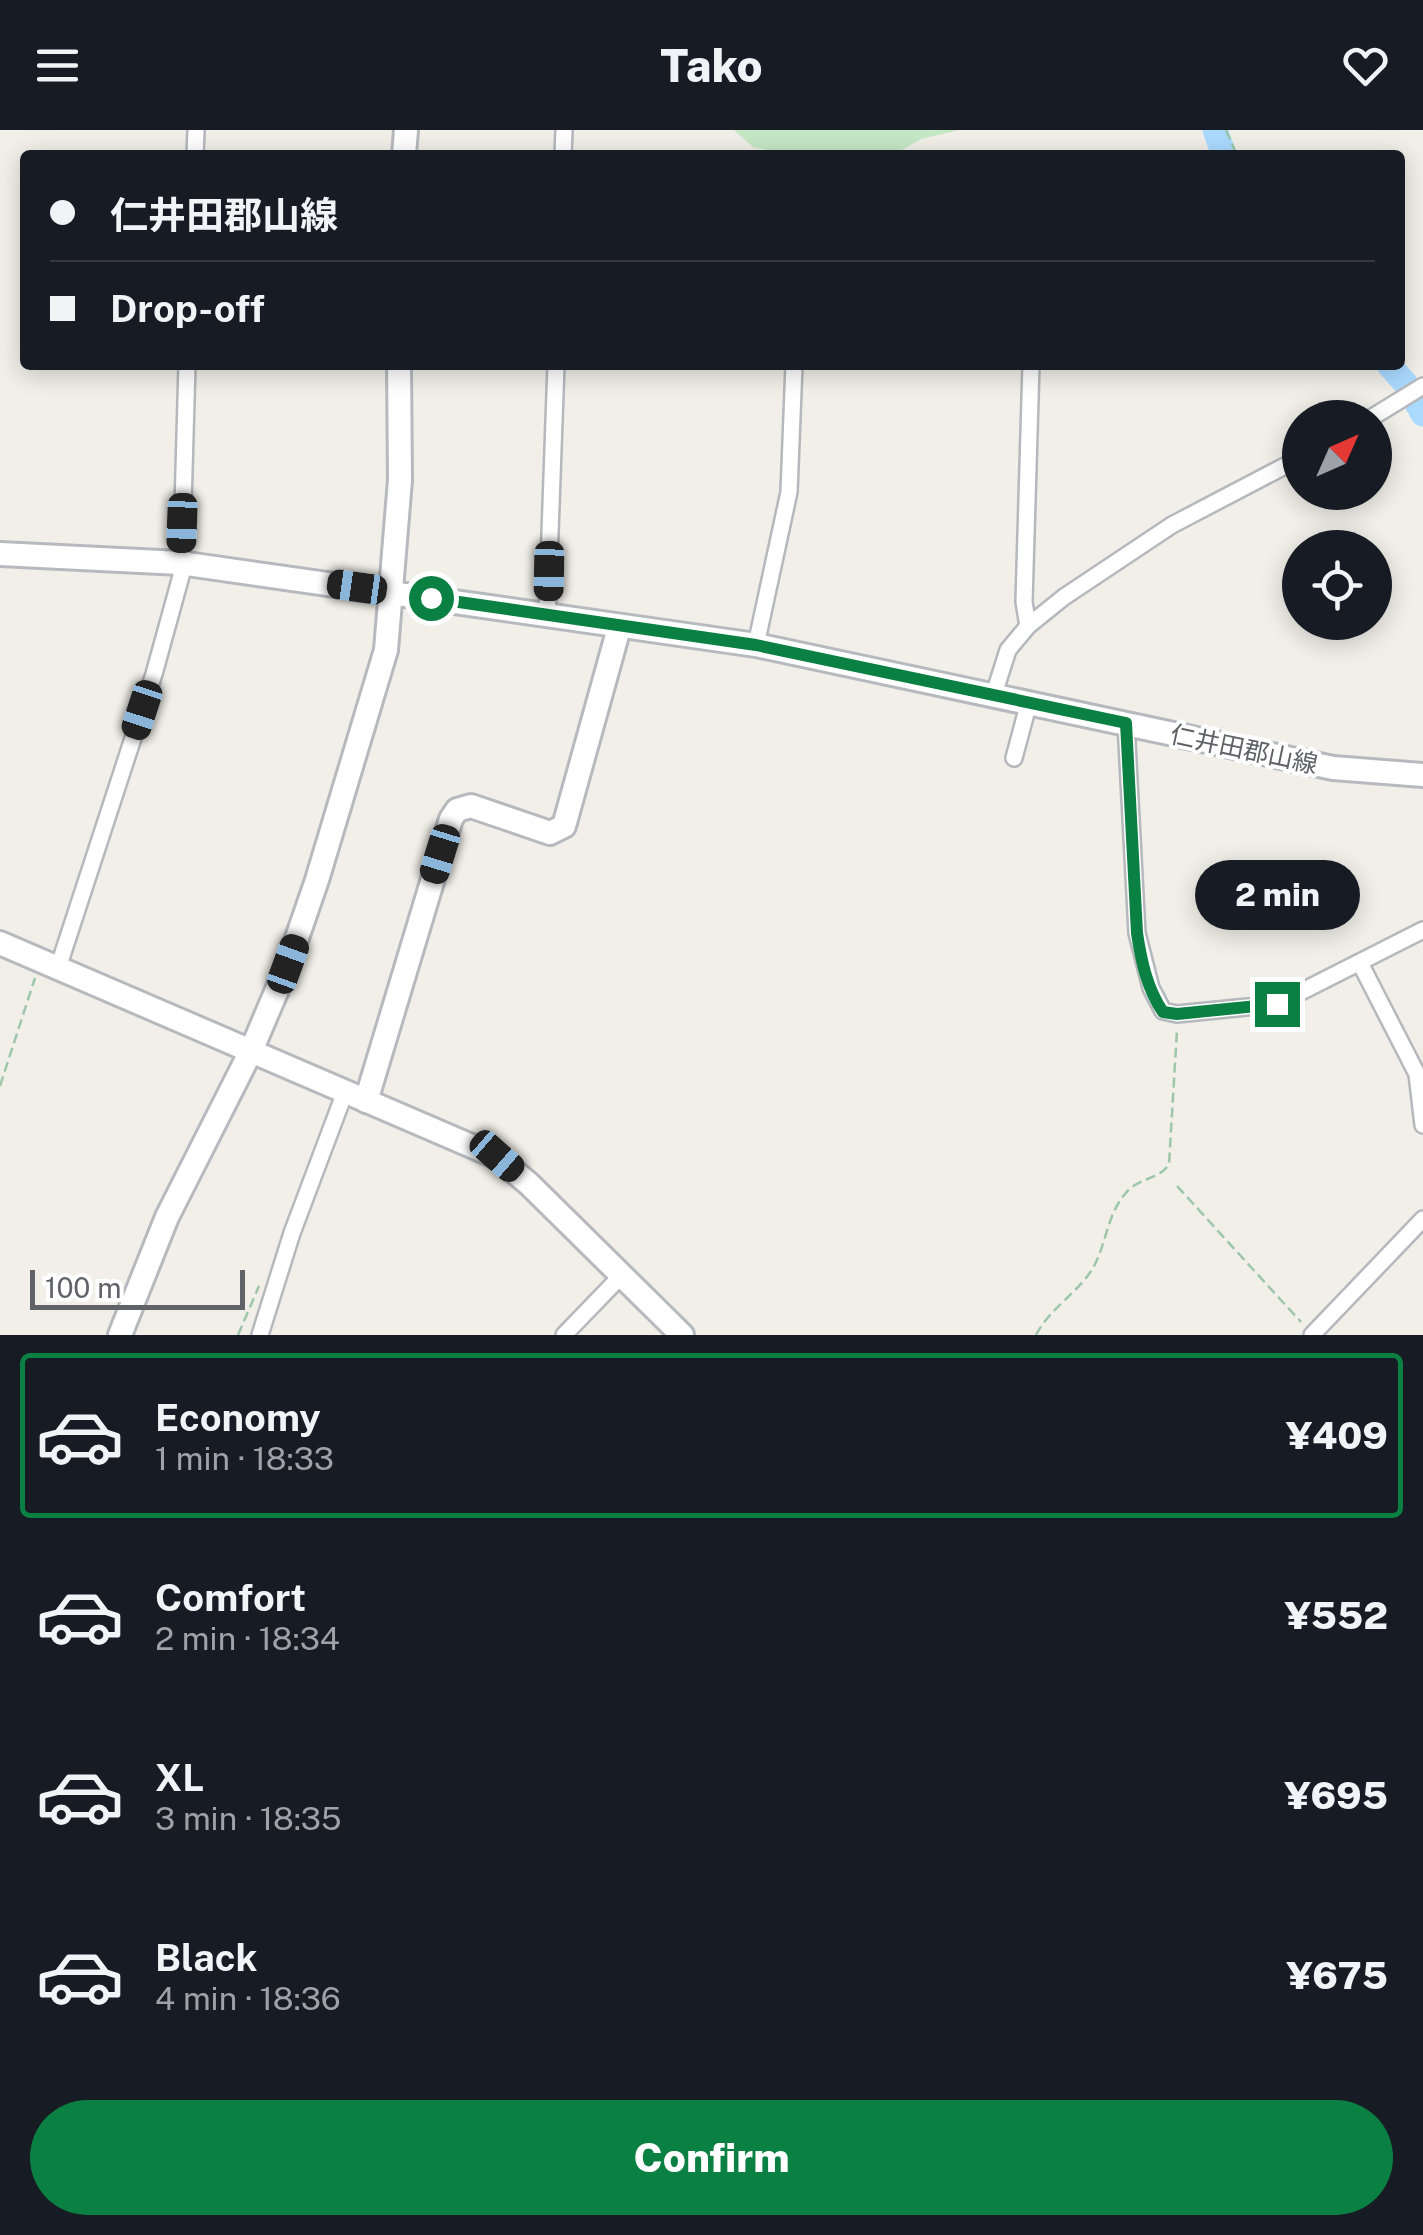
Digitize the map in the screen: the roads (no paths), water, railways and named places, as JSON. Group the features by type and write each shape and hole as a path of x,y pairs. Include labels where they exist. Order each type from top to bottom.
{"street":[{"path":"49,964 154,674 181,576 188,370"},
{"path":"120,1335 167,1217 251,1051 288,964 318,880 386,650 400,480 400,370"},
{"path":"547,618 556,370"},
{"path":"756,645 790,492 794,370"},
{"path":"1028,626 1024,602 1031,370"},
{"path":"1392,405 1423,386"},
{"path":"994,694 1008,650 1028,626 1127,552 1282,467"},
{"name":"仁井田郡山線","path":"0,554 180,563 756,645 1333,768 1423,775"},
{"path":"260,1335 292,1233 355,1096 451,819 457,810 471,806 550,833 564,826 619,628"},
{"path":"1014,758 1029,702"},
{"path":"1126,723 1137,933 1141,958 1163,1012 1277,1004 1423,930"},
{"path":"0,944 497,1156 682,1335"},
{"path":"1360,963 1417,1074 1423,1124"},
{"path":"1309,1331 1423,1219"},
{"path":"564,1335 621,1276"}],"waterway":[{"path":"1215,130 1222,150"},
{"path":"1393,370 1423,414"}]}
